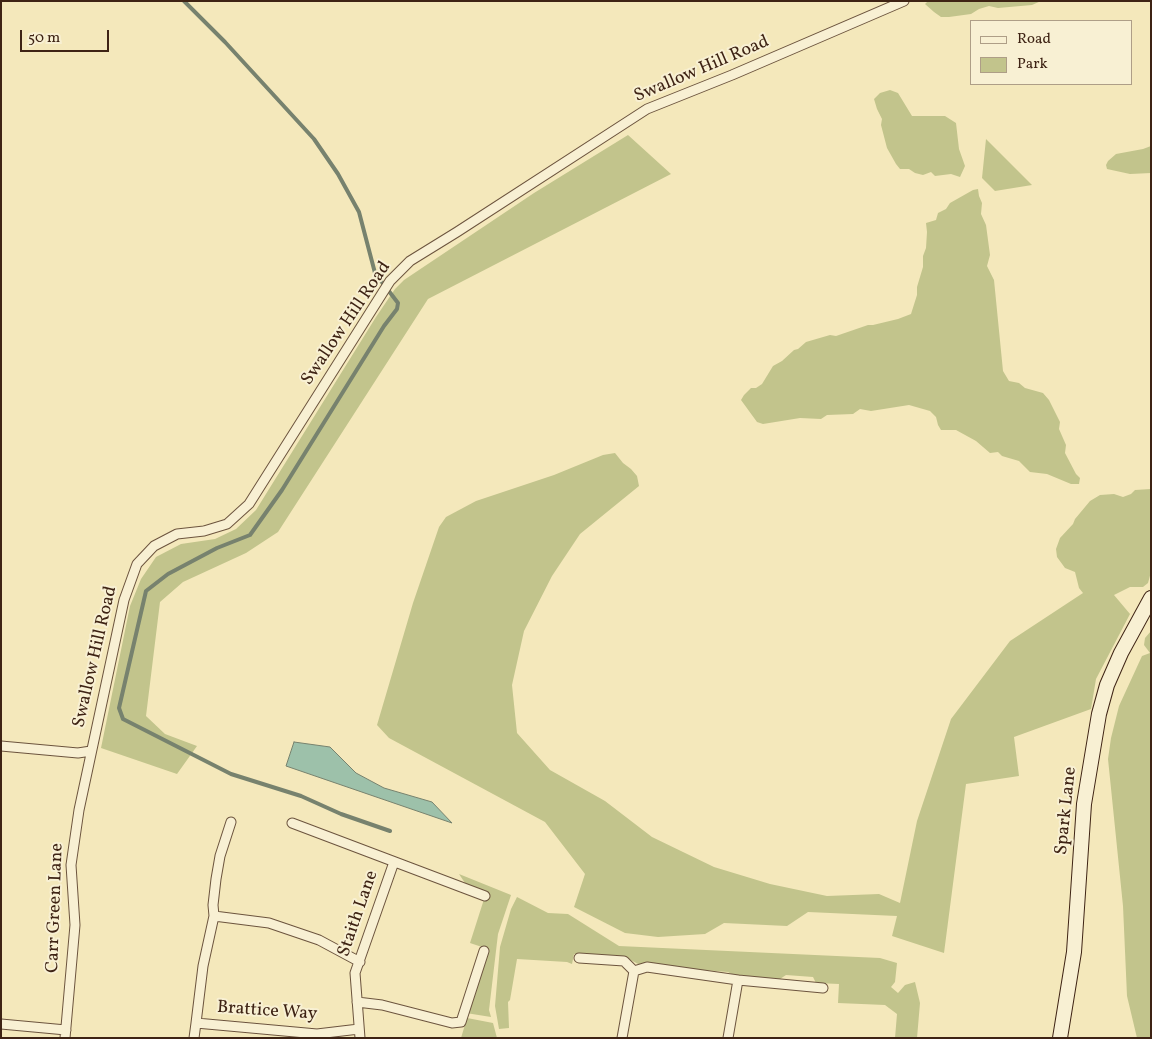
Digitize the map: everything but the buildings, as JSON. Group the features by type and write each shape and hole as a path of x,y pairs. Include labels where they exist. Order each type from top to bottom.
{"main road":[{"name":"Spark Lane","path":"1060,1038 1074,952 1084,804 1099,714 1121,653 1151,598"}],"street":[{"name":"Swallow Hill Road","path":"90,751 124,600 137,564 154,546 176,534 204,531 227,524 249,504 390,281 410,261 458,232 647,108 732,75 904,1"},
{"path":"1,746 78,753 90,751"},
{"name":"Carr Green Lane","path":"66,1034 75,924 71,865 78,810 90,751"},
{"name":"Brattice Way","path":"231,822 220,856 213,905 214,916 203,966 196,1023 317,1034 359,1033"},
{"name":"Staith Lane","path":"292,823 485,896"},
{"name":"Staith Lane","path":"359,1033 355,973 394,862"},
{"path":"214,916 270,923 319,940 360,962"},
{"path":"357,1002 382,1005 452,1024 461,1022 484,951"},
{"path":"579,958 624,961 634,971"},
{"path":"634,971 647,967 738,980 823,988"},
{"path":"622,1038 634,971"},
{"path":"728,1038 738,980"},
{"path":"194,1038 196,1023"},
{"path":"1,1024 66,1034"}],"green space":[{"path":"928,1 1041,1 1032,5 998,8 989,6 971,14 941,17 925,4"},
{"path":"890,90 898,93 912,116 945,116 956,123 959,149 965,166 960,177 951,174 935,176 931,172 923,175 909,169 900,169 887,148 881,125 882,119 874,99 880,93"},
{"path":"628,135 671,174 428,299 278,532 246,553 183,582 160,602 146,716 165,734 197,746 177,774 101,748 130,606 141,579 156,557 181,544 215,539 236,529 256,510 376,317 395,289 404,280 534,193"},
{"path":"986,139 1032,185 995,191 982,178"},
{"path":"1151,146 1151,173 1130,174 1107,169 1108,161 1116,154"},
{"path":"978,189 982,203 981,214 986,225 990,255 987,266 994,280 1003,371 1009,381 1043,393 1049,400 1060,422 1059,429 1066,445 1065,453 1080,478 1079,484 1071,484 1047,474 1030,472 1019,461 1002,456 998,452 990,453 976,441 956,430 941,430 936,417 930,411 909,405 871,411 860,409 853,414 827,415 821,419 800,418 763,424 757,422 741,400 751,388 756,388 762,384 773,366 794,350 806,342 830,335 836,336 868,325 898,319 911,314 923,267 923,256 926,248 926,223 936,220 938,213 946,209 950,203"},
{"path":"615,453 637,476 639,486 580,534 552,576 524,631 512,685 517,733 550,770 605,801 652,837 714,867 770,884 827,896 879,894 900,903 917,821 951,719 1010,641 1083,593 1079,588 1075,572 1065,568 1057,557 1056,549 1060,538 1090,501 1100,495 1114,494 1123,497 1135,490 1151,489 1151,572 1148,583 1143,587 1130,587 1114,595 1130,614 1096,679 1091,709 1014,737 1019,776 966,784 944,953 892,936 897,916 808,912 787,926 724,923 705,934 658,937 625,933 574,907 585,874 545,822 389,738 377,725 413,603 439,527 446,517 476,501 554,475 603,455"},
{"path":"1151,631 1151,1038 1137,1038 1127,996 1123,906 1108,759 1119,706 1142,656 1150,653 1144,645 1145,638"},
{"path":"459,874 511,895 498,934 489,1010 491,1017 466,1013 485,948 470,943 485,896 469,889"},
{"path":"517,897 548,913 568,914 619,946 880,958 897,963 895,982 891,987 898,993 905,985 915,982 920,1003 917,1038 895,1038 897,1014 885,1005 838,1003 839,984 816,983 813,977 786,975 780,979 735,976 728,972 640,965 625,957 574,954 572,964 567,962 517,959 510,1000 508,1002 509,1028 499,1029 495,1006 500,947 511,909"},
{"path":"467,1018 493,1023 497,1038 461,1038"}],"shaded area":[{"path":"294,742 330,747 356,773 384,788 432,802 452,823 286,766"}],"waterway":[{"path":"184,1 225,42 314,139 338,174 359,212 375,273 398,303 397,309 384,326 282,490 250,535 217,548 168,574 146,591 119,708 123,719 231,774 301,796 341,814 390,831"}]}
